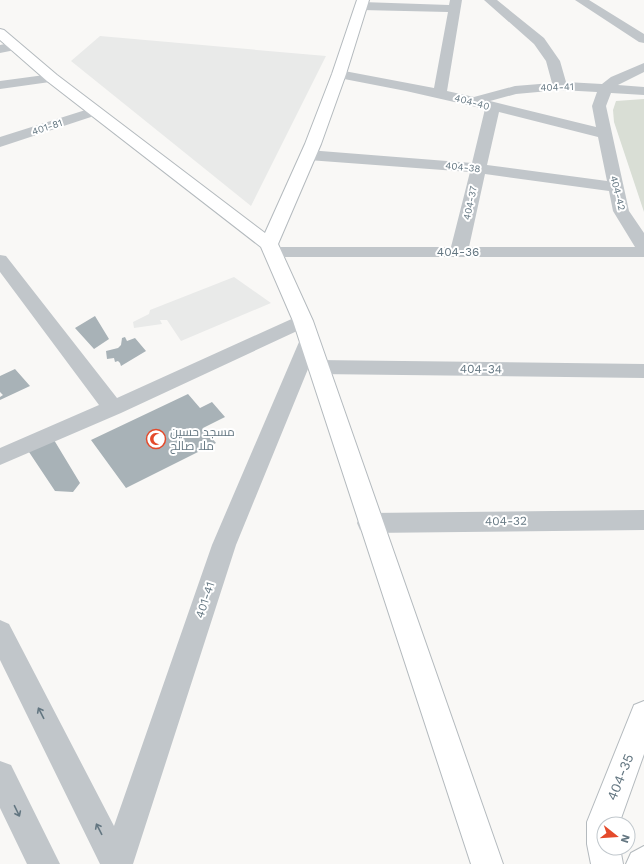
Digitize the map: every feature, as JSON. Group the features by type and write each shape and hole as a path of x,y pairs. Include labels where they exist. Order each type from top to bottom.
{"street":[{"path":"490,0 539,40 553,61 560,86"},
{"path":"581,0 644,39"},
{"path":"271,248 339,74 362,3 455,5 440,93"},
{"path":"5,42 271,248 306,332 369,523 487,864"},
{"path":"605,89 616,80 644,67"},
{"name":"404-40","path":"339,74 440,93 605,134"},
{"path":"0,85 52,78"},
{"name":"404-41","path":"472,102 515,90 560,86 644,91"},
{"name":"404-42","path":"605,89 599,106 621,210 644,247"},
{"name":"404-37","path":"460,252 493,107"},
{"name":"401-81","path":"0,142 94,111"},
{"name":"404-38","path":"308,155 478,169 616,187"},
{"name":"404-36","path":"271,248 460,252 644,252"},
{"path":"0,260 113,408"},
{"path":"0,457 113,408 306,332"},
{"name":"401-41","path":"117,864 224,545 306,332"},
{"name":"404-34","path":"318,367 644,370"},
{"name":"404-32","path":"369,523 644,520"},
{"path":"0,632 117,864"},
{"name":"404-35","path":"607,864 603,844 603,822 644,715"},
{"path":"0,776 44,864"}],"shaded area":[{"path":"100,36 326,56 251,206 71,61"},
{"path":"644,99 644,212 614,122 613,110 616,101"},
{"path":"234,277 271,303 181,341 167,320 160,320 162,324 134,328 133,322 149,314 150,310"}],"building":[{"path":"95,316 109,339 94,349 75,328"},
{"path":"125,337 127,341 135,338 146,351 121,366 118,361 115,362 114,358 107,359 106,351 118,348 121,345 122,338"},
{"path":"15,369 30,386 0,400 0,397 3,395 0,392 0,376"},
{"path":"188,394 200,408 212,402 225,417 203,428 216,443 126,488 91,440"},
{"path":"54,440 80,483 73,492 55,491 27,449"}],"place":[{"name":"مسجد حسین ملا صالح","path":"156,439"}]}
